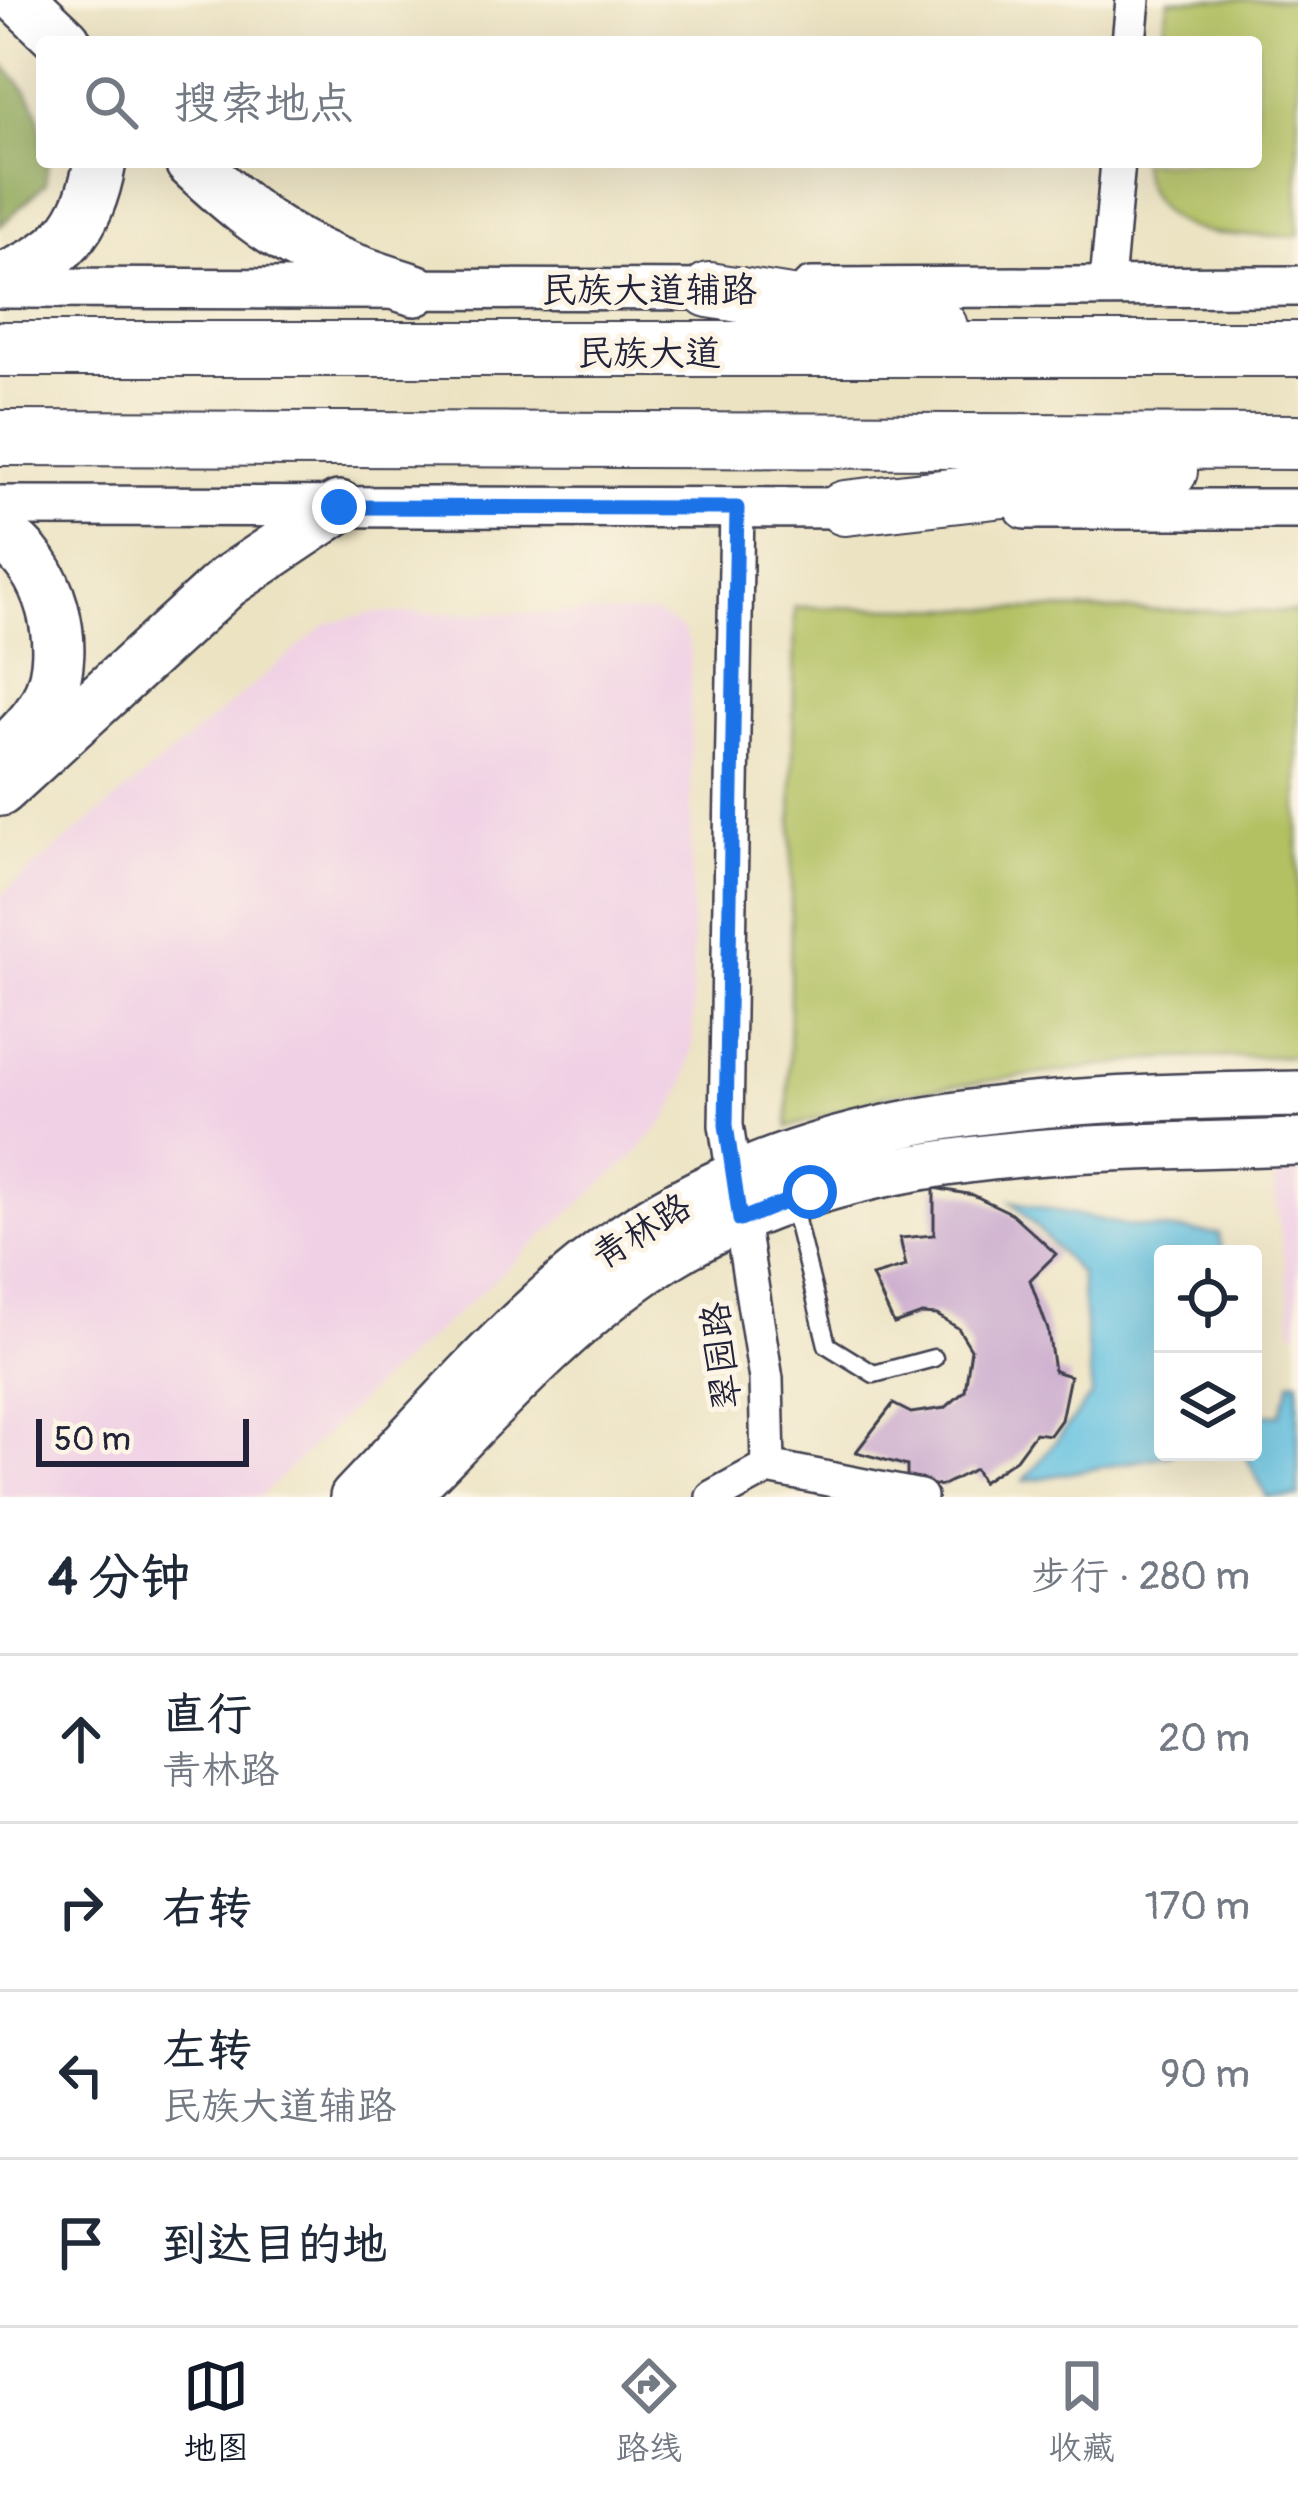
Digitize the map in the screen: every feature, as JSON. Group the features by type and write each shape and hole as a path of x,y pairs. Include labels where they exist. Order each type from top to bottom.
{"highway":[{"path":"709,290 1073,348"},
{"name":"民族大道","path":"0,349 873,353 1298,349"},
{"path":"0,438 1298,442"},
{"path":"844,508 1298,456"}],"main road":[{"path":"21,0 59,36"},
{"path":"0,4 36,37"},
{"path":"0,284 47,261 69,239 87,209 98,168"},
{"path":"197,168 238,207 295,246 326,262 415,290"},
{"path":"0,790 226,583 339,507"},
{"path":"0,535 30,562 46,591 58,655 48,700 0,757"},
{"name":"青林路","path":"353,1497 532,1310 587,1262 668,1208 735,1174 814,1142 998,1107 1298,1094"},
{"name":"青林路","path":"404,1497 589,1316 680,1250 791,1199 901,1169 977,1156 1298,1142"}],"street":[{"path":"1129,36 1132,0"},
{"path":"1107,283 1117,168"},
{"name":"民族大道辅路","path":"0,284 415,290 1107,283 1298,286"},
{"path":"0,506 1298,509"},
{"name":"翠园路","path":"737,508 726,1125 766,1379 768,1467"},
{"path":"713,1497 768,1467 920,1497"}],"lane":[{"path":"791,1199 827,1345 874,1374 934,1358"}],"shaded area":[{"path":"373,613 655,613 683,630 690,646 693,1042 685,1083 668,1117 634,1156 377,1384 260,1497 0,1497 0,896 328,623"},
{"path":"1298,1173 1298,1332 1293,1330 1273,1174"}],"green space":[{"path":"1169,0 1298,0 1298,236 1198,230 1161,209 1148,190 1142,168 1262,168 1262,36 1162,36"},
{"path":"0,62 35,106 36,168 47,168 45,184 0,226"},
{"path":"795,607 1298,612 1298,1056 1161,1058 886,1095 788,1128"}],"water":[{"path":"1012,1201 1129,1226 1219,1234 1221,1245 1154,1245 1154,1458 1024,1481 1092,1395 1080,1274"},
{"path":"1298,1380 1298,1497 1267,1497 1249,1461 1262,1461 1262,1414 1280,1415 1291,1381"}],"building":[{"path":"934,1188 973,1195 1011,1213 1056,1254 1030,1280 1048,1330 1054,1371 1070,1376 1061,1420 1050,1435 1035,1433 1016,1459 982,1482 975,1469 941,1486 907,1481 907,1466 856,1452 893,1404 911,1413 945,1408 965,1391 971,1349 958,1328 937,1315 922,1314 894,1324 872,1276 906,1266 900,1238 934,1235"}],"route":[{"path":"339,507 737,508 726,1125 740,1220 810,1192"}]}
